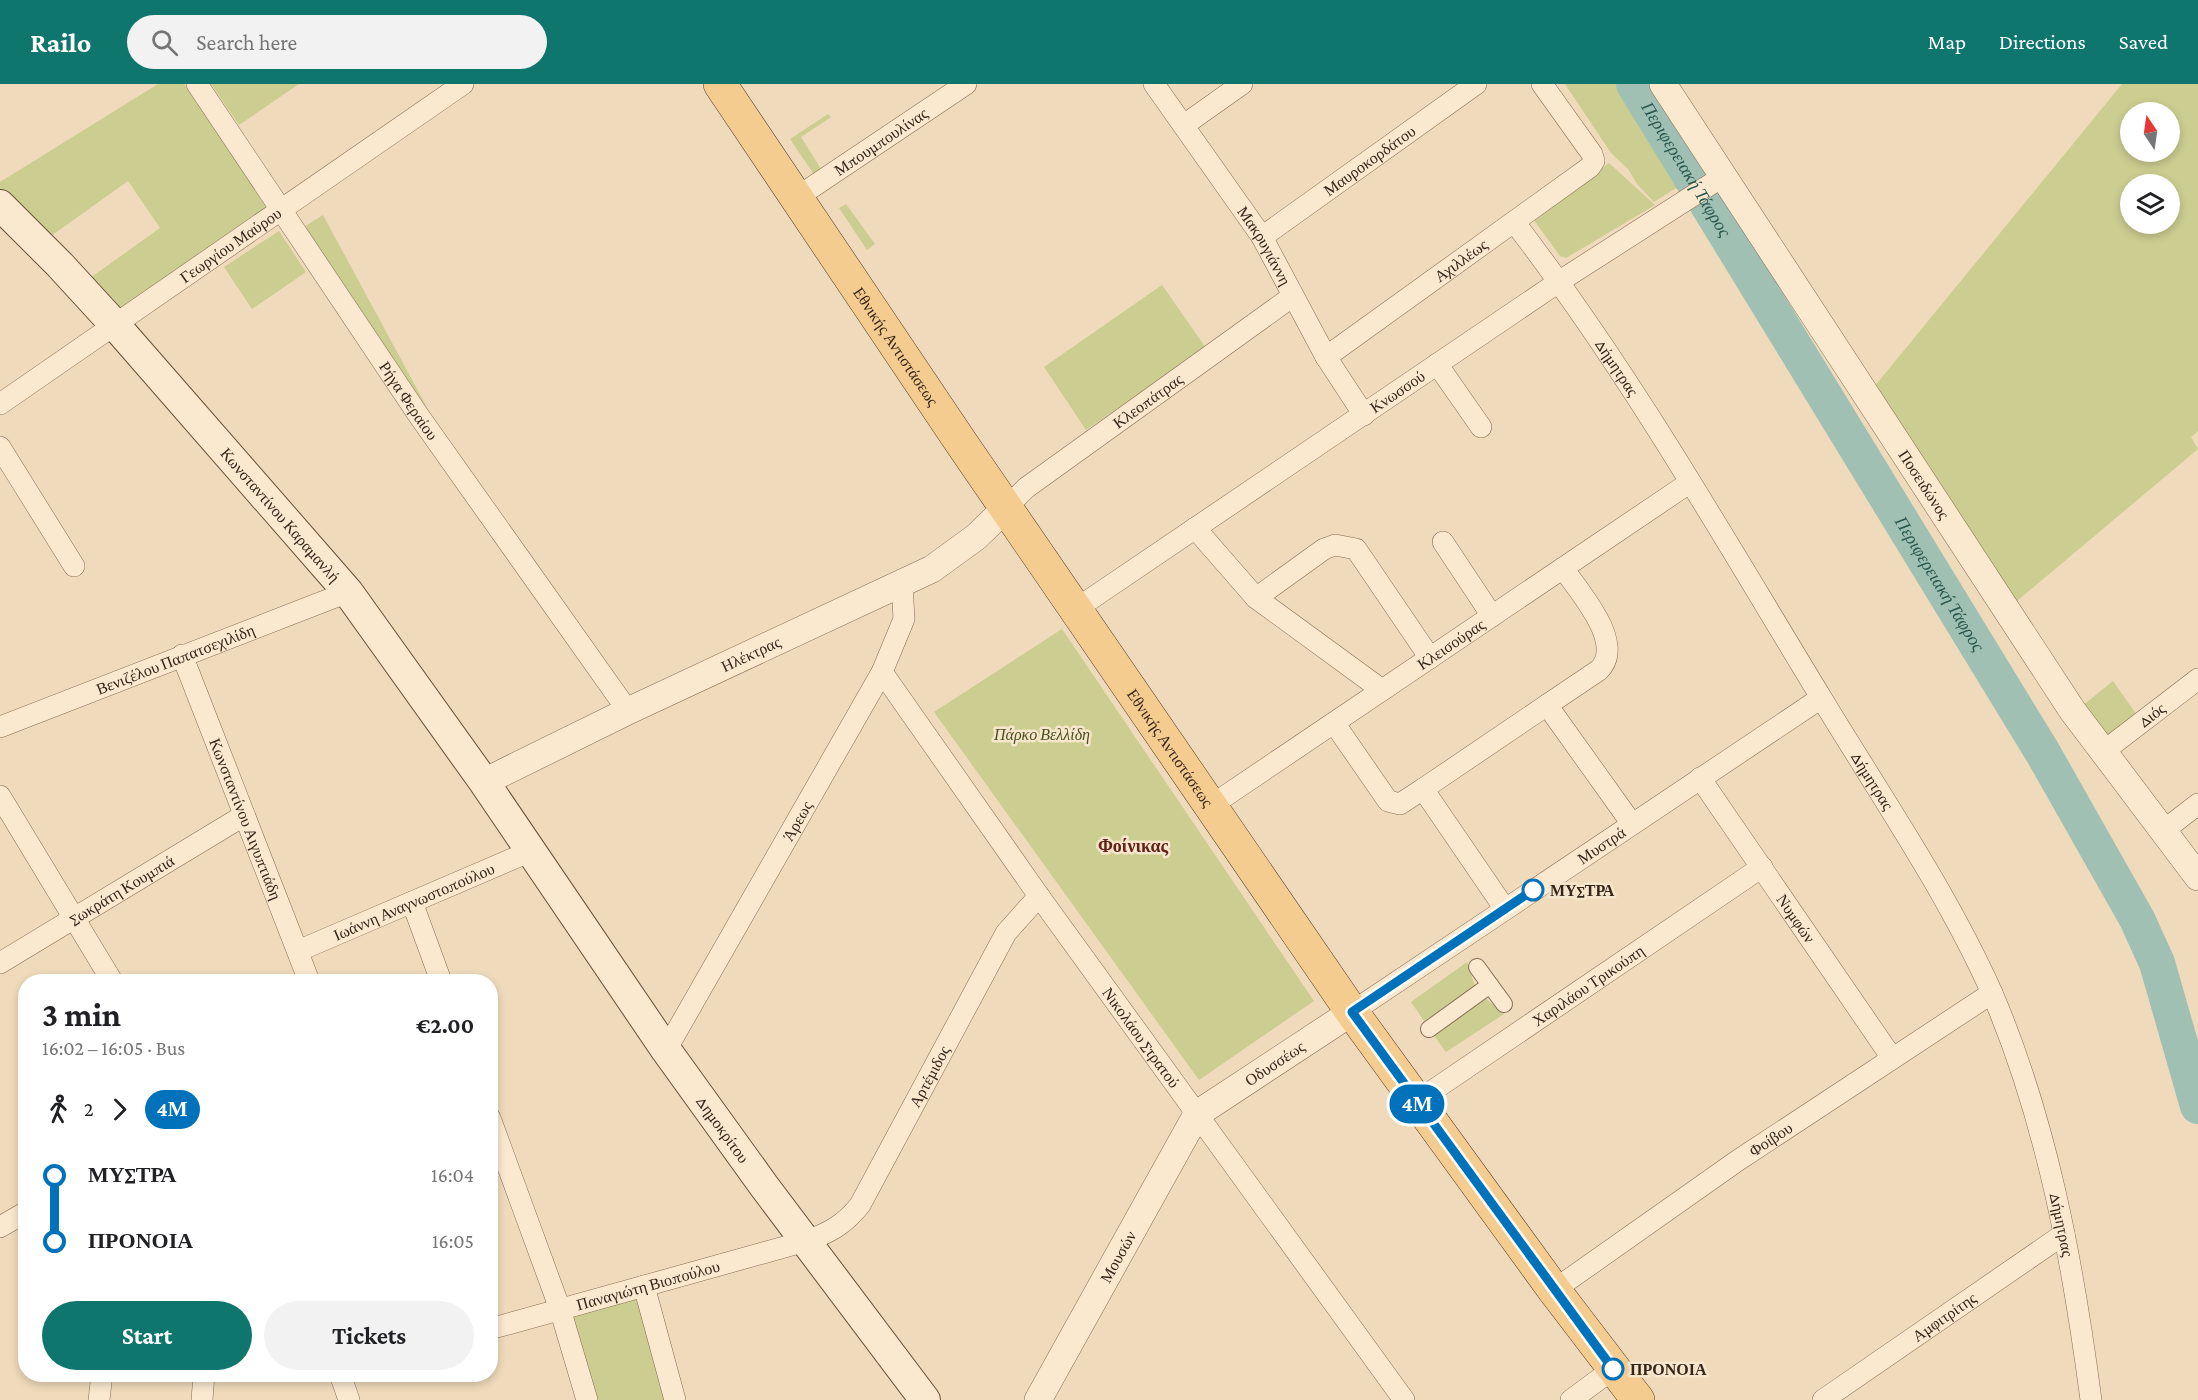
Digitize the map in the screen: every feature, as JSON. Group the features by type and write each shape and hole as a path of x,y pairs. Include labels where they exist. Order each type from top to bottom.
{"main road":[{"name":"Εθνικής Αντιστάσεως","path":"720,84 1006,508 1352,1012 1554,1290 1638,1400"},
{"name":"Κωνσταντίνου Καραμανλή","path":"0,205 60,265 115,325 348,592 531,851"},
{"name":"Δημοκρίτου","path":"531,851 666,1050 925,1400"}],"street":[{"name":"Ρήγα Φεραίου","path":"197,84 419,416 628,711"},
{"name":"Γεωργίου Μαύρου","path":"0,404 463,84"},
{"name":"Μπουμπουλίνας","path":"796,198 966,84"},
{"name":"Μακρυγιάννη","path":"1155,84 1262,237 1326,357 1364,416"},
{"path":"1184,125 1242,84"},
{"name":"Μαυροκορδάτου","path":"1262,237 1476,84"},
{"name":"Αχιλλέως","path":"1326,357 1590,167 1594,161 1593,153 1542,84"},
{"name":"Ποσειδώνος","path":"1663,84 1718,179 2072,710 2198,877"},
{"name":"Κνωσσού","path":"1076,609 1560,281 1718,179"},
{"name":"Δήμητρας","path":"1515,223 1560,281 1605,346 1951,912 1992,993 2028,1096 2064,1234 2091,1400"},
{"name":"Κλεοπάτρας","path":"1006,508 1026,488 1293,296"},
{"path":"1437,364 1481,427"},
{"path":"0,447 74,566"},
{"name":"Κλεισούρας","path":"1212,805 1689,483"},
{"name":"Ηλέκτρας","path":"484,782 628,711 902,584 947,560 976,537 1006,508"},
{"path":"1195,528 1257,598 1382,690"},
{"path":"1443,542 1492,616"},
{"path":"1257,598 1324,549 1335,545 1356,549 1430,658"},
{"path":"1334,723 1388,801 1400,804 1599,670 1604,665 1608,651 1603,628 1563,568"},
{"name":"Άρεως","path":"666,1050 882,672 904,619 902,584"},
{"name":"Βενιζέλου Παπατσεχιλίδη","path":"0,727 348,592"},
{"name":"Κωνσταντίνου Αιγυπτιάδη","path":"182,655 306,974"},
{"name":"Νικολάου Στρατού","path":"882,672 1039,896 1404,1400"},
{"name":"Διός","path":"2104,751 2198,679"},
{"name":"Μυστρά","path":"1352,1012 1821,698"},
{"path":"1547,705 1632,824"},
{"name":"Νυμφών","path":"1700,778 1892,1058"},
{"path":"1423,789 1505,909"},
{"path":"0,796 108,974"},
{"path":"2163,831 2198,804"},
{"name":"Σωκράτη Κουμπιά","path":"0,963 243,816"},
{"name":"Ιωάννη Αναγνωστοπούλου","path":"298,951 531,851"},
{"name":"Χαριλάου Τρικούπη","path":"1416,1102 1762,867"},
{"name":"Αρτέμιδος","path":"806,1241 834,1231 860,1205 1006,933 1039,896"},
{"path":"412,902 438,974"},
{"path":"1477,967 1504,1004"},
{"path":"1429,1029 1490,985"},
{"name":"Φοίβου","path":"1554,1290 1737,1161 1992,993"},
{"name":"Οδυσσέως","path":"1197,1114 1352,1012"},
{"name":"Μουσών","path":"1038,1400 1197,1114"},
{"path":"498,1140 560,1309 587,1400"},
{"path":"0,1227 18,1217"},
{"name":"Αμφιτρίτης","path":"1823,1400 2064,1234"},
{"name":"Παναγιώτη Βιοπούλου","path":"498,1327 806,1241"},
{"path":"644,1286 675,1400"},
{"path":"1571,1400 1613,1369"},
{"path":"99,1400 101,1382"},
{"path":"202,1400 203,1382"},
{"path":"343,1382 350,1400"}],"green space":[{"path":"158,84 184,84 270,209 122,312 90,278 160,228 128,181 51,236 0,196 0,182"},
{"path":"211,84 299,84 239,125"},
{"path":"1565,84 1619,84 1681,185 1654,202 1637,184 1628,169 1611,153"},
{"path":"2122,84 2198,84 2198,431 2191,437 2198,449 2016,602 1874,387"},
{"path":"828,114 831,117 801,137 821,169 817,179 790,139"},
{"path":"1609,163 1655,205 1566,258 1560,256 1533,219"},
{"path":"846,204 875,244 867,250 839,208"},
{"path":"323,215 429,411 304,227"},
{"path":"279,231 306,272 252,309 224,267"},
{"path":"1162,285 1206,348 1086,430 1044,367"},
{"name":"Πάρκο Βελλίδη","path":"1062,629 1314,1001 1199,1080 934,712"},
{"path":"2113,681 2139,718 2107,736 2082,706"},
{"path":"1467,962 1475,986 1424,1021 1411,1002"},
{"path":"1484,997 1504,1014 1446,1052 1432,1033"},
{"path":"637,1295 667,1400 595,1400 571,1314"}],"waterway":[{"name":"Περιφερειακή Τάφρος","path":"1634,84 2043,753 2137,919 2157,963 2198,1106"}],"bus line":[{"name":"4Μ","path":"1533,890 1352,1012 1613,1369"}],"place":[{"name":"ΜΥΣΤΡΑ","path":"1533,890"},
{"name":"ΠΡΟΝΟΙΑ","path":"1613,1369"}],"district":[{"name":"Φοίνικας","path":"1133,846"}]}
